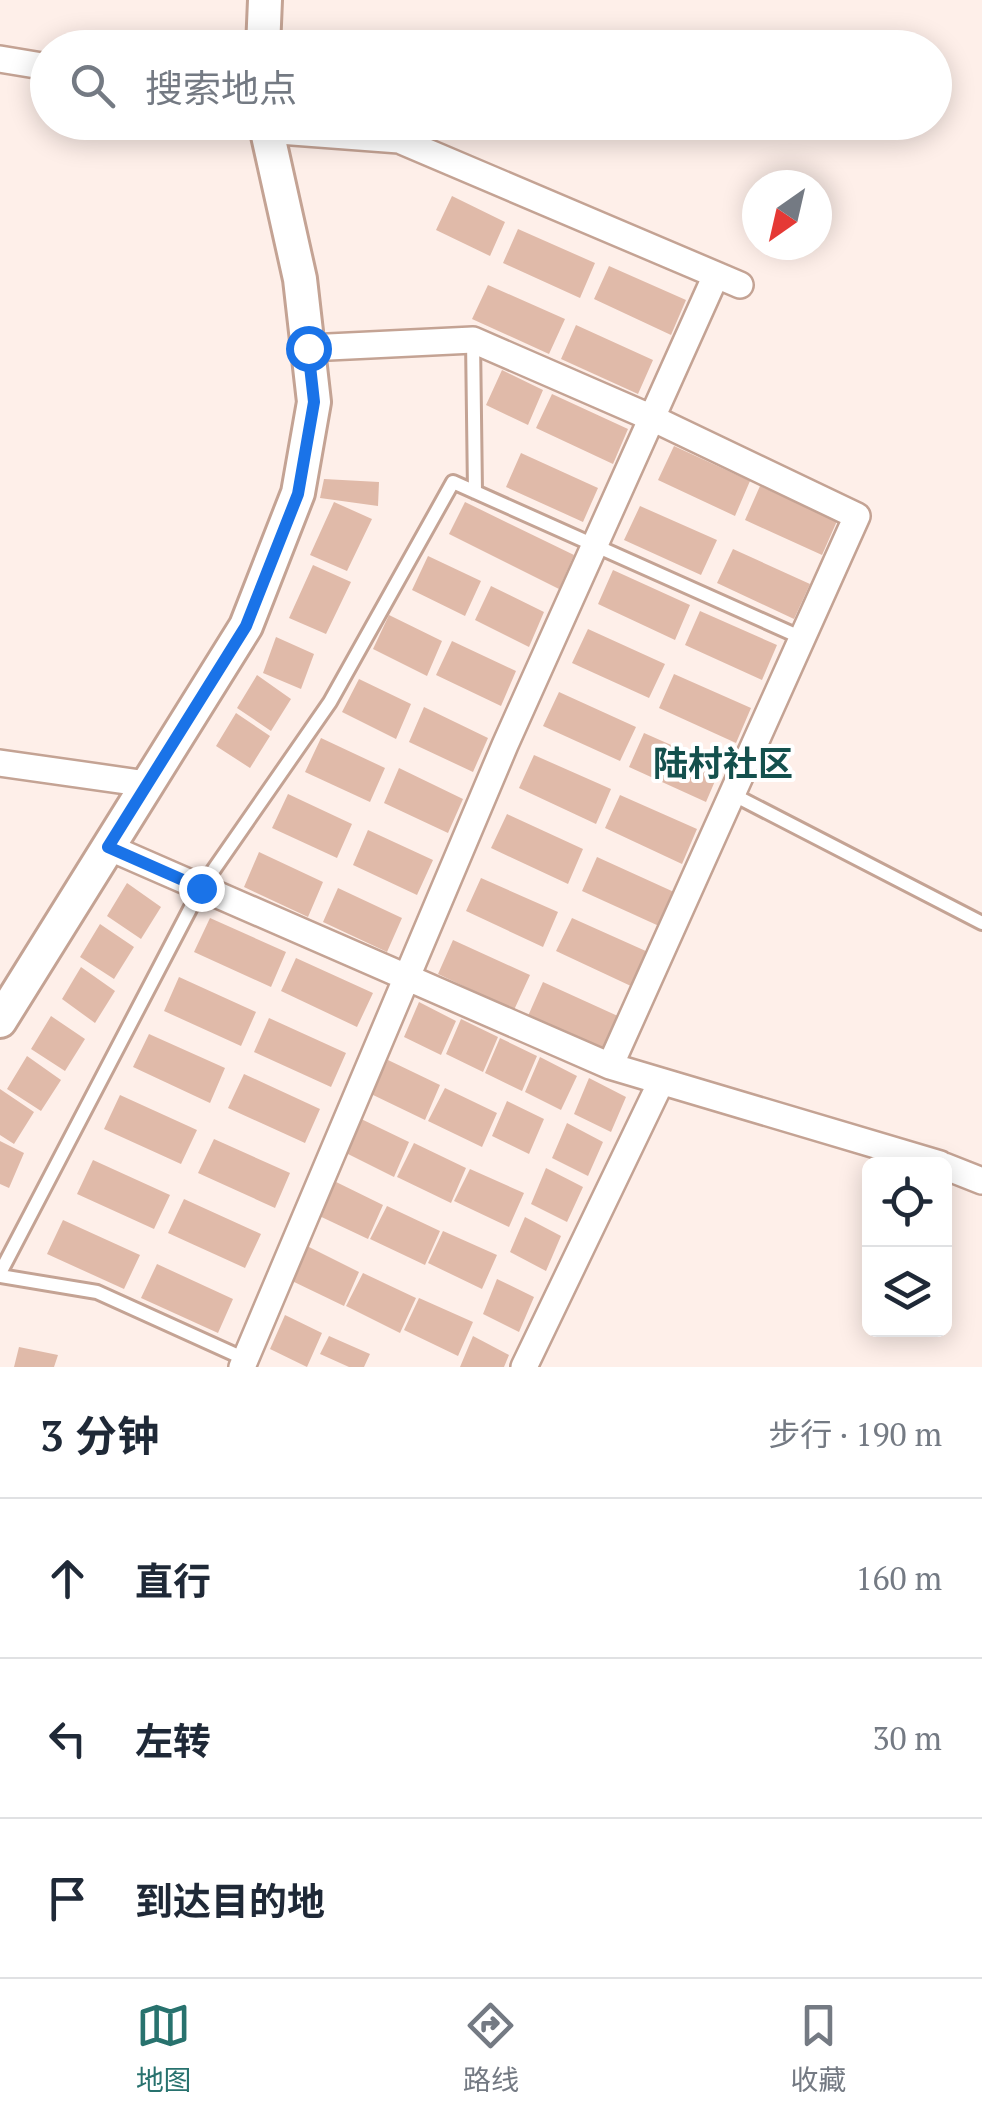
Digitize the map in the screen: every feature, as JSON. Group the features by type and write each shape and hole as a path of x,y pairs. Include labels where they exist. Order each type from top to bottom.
{"street":[{"path":"264,30 266,0"},
{"path":"0,59 30,65"},
{"path":"0,1021 246,626 298,494 314,402 300,279 269,140"},
{"path":"399,140 740,285"},
{"path":"244,1363 505,746 716,275"},
{"path":"308,348 473,340 652,418 857,516 610,1066"},
{"path":"0,763 147,784"},
{"path":"108,847 610,1066 915,1157"},
{"path":"524,1367 661,1082"},
{"path":"952,1169 982,1182"}],"lane":[{"path":"473,340 475,492"},
{"path":"244,1363 96,1292 0,1274 201,888 330,702 453,482 802,638"},
{"path":"732,794 982,923"}],"building":[{"path":"452,196 505,222 490,256 436,230"},
{"path":"518,229 595,263 580,298 503,263"},
{"path":"609,266 686,300 671,335 594,299"},
{"path":"488,285 565,319 549,354 472,319"},
{"path":"576,325 653,360 638,394 561,359"},
{"path":"502,370 543,390 528,425 486,405"},
{"path":"552,394 628,429 613,464 536,428"},
{"path":"674,446 750,481 735,516 658,480"},
{"path":"521,453 598,488 583,522 506,487"},
{"path":"324,479 379,482 378,506 320,498"},
{"path":"760,486 837,521 822,555 745,520"},
{"path":"334,502 372,519 347,571 310,555"},
{"path":"465,502 574,555 559,589 449,534"},
{"path":"640,506 717,540 701,575 624,540"},
{"path":"733,549 810,584 794,619 717,583"},
{"path":"428,556 481,581 465,616 412,590"},
{"path":"313,565 351,582 326,634 289,618"},
{"path":"613,570 690,605 675,640 598,604"},
{"path":"491,586 544,612 529,647 475,620"},
{"path":"700,611 777,645 762,680 685,645"},
{"path":"389,615 442,641 427,676 373,649"},
{"path":"588,629 665,664 649,698 572,663"},
{"path":"276,637 314,654 301,689 263,673"},
{"path":"452,641 516,671 501,706 436,675"},
{"path":"674,674 751,708 736,743 659,708"},
{"path":"257,675 291,699 271,731 237,708"},
{"path":"359,679 411,704 396,739 342,712"},
{"path":"559,692 636,727 620,761 543,726"},
{"path":"424,707 488,738 473,772 409,742"},
{"path":"236,713 270,736 250,768 216,746"},
{"path":"644,733 721,767 706,802 629,767"},
{"path":"321,738 385,768 370,802 305,772"},
{"path":"534,755 611,789 596,824 519,788"},
{"path":"399,768 463,799 448,833 384,803"},
{"path":"288,794 352,824 337,858 272,828"},
{"path":"620,795 697,829 682,864 605,828"},
{"path":"507,814 583,849 568,884 491,848"},
{"path":"368,830 433,860 417,895 353,865"},
{"path":"259,852 323,882 308,917 244,887"},
{"path":"597,857 674,892 659,926 582,891"},
{"path":"481,878 558,912 543,947 466,911"},
{"path":"127,883 161,907 141,939 107,916"},
{"path":"338,888 402,918 387,952 323,922"},
{"path":"210,918 286,952 271,987 194,952"},
{"path":"572,918 648,952 633,987 556,951"},
{"path":"100,924 134,947 114,979 80,957"},
{"path":"453,940 530,975 514,1010 438,974"},
{"path":"296,958 373,993 357,1027 281,991"},
{"path":"81,967 115,991 95,1023 62,999"},
{"path":"179,977 256,1012 241,1046 164,1011"},
{"path":"543,982 620,1017 605,1051 528,1016"},
{"path":"419,1002 456,1021 441,1055 404,1037"},
{"path":"51,1016 85,1039 65,1071 31,1049"},
{"path":"269,1018 346,1053 331,1087 254,1052"},
{"path":"461,1019 498,1037 483,1072 446,1054"},
{"path":"149,1034 225,1068 210,1103 133,1067"},
{"path":"500,1038 537,1056 522,1091 485,1073"},
{"path":"27,1056 61,1080 41,1111 7,1089"},
{"path":"540,1057 577,1076 561,1110 525,1092"},
{"path":"388,1060 440,1085 425,1120 371,1094"},
{"path":"244,1074 320,1109 305,1143 228,1108"},
{"path":"589,1078 626,1097 611,1132 574,1114"},
{"path":"445,1088 497,1113 482,1147 428,1121"},
{"path":"0,1089 34,1112 14,1144 0,1135"},
{"path":"120,1095 197,1130 181,1164 104,1129"},
{"path":"507,1101 544,1119 529,1154 492,1136"},
{"path":"357,1117 409,1142 394,1177 340,1150"},
{"path":"567,1123 603,1142 588,1176 552,1158"},
{"path":"214,1139 290,1173 275,1208 198,1173"},
{"path":"0,1141 24,1153 9,1188 0,1184"},
{"path":"414,1143 466,1168 451,1203 397,1177"},
{"path":"93,1160 170,1195 154,1229 77,1194"},
{"path":"546,1168 583,1187 567,1222 531,1204"},
{"path":"470,1169 524,1193 509,1227 454,1201"},
{"path":"330,1179 383,1205 368,1239 313,1213"},
{"path":"184,1199 261,1234 245,1268 168,1233"},
{"path":"387,1206 440,1231 425,1265 370,1239"},
{"path":"525,1217 561,1236 546,1271 510,1252"},
{"path":"63,1220 140,1255 124,1289 47,1254"},
{"path":"443,1231 497,1255 482,1289 428,1263"},
{"path":"307,1246 359,1272 344,1306 290,1280"},
{"path":"157,1264 233,1299 218,1333 141,1298"},
{"path":"363,1273 416,1298 400,1333 346,1306"},
{"path":"497,1279 534,1297 519,1332 483,1314"},
{"path":"419,1298 473,1322 458,1356 404,1330"},
{"path":"285,1315 322,1333 307,1367 270,1349"},
{"path":"329,1336 370,1354 364,1367 349,1367 320,1354"},
{"path":"473,1336 509,1355 504,1367 460,1367"},
{"path":"19,1347 58,1355 54,1367 14,1367"}],"district":[{"name":"陆村社区","path":"723,763"}],"route":[{"path":"201,888 108,847 246,626 298,494 314,402 308,348"}]}
